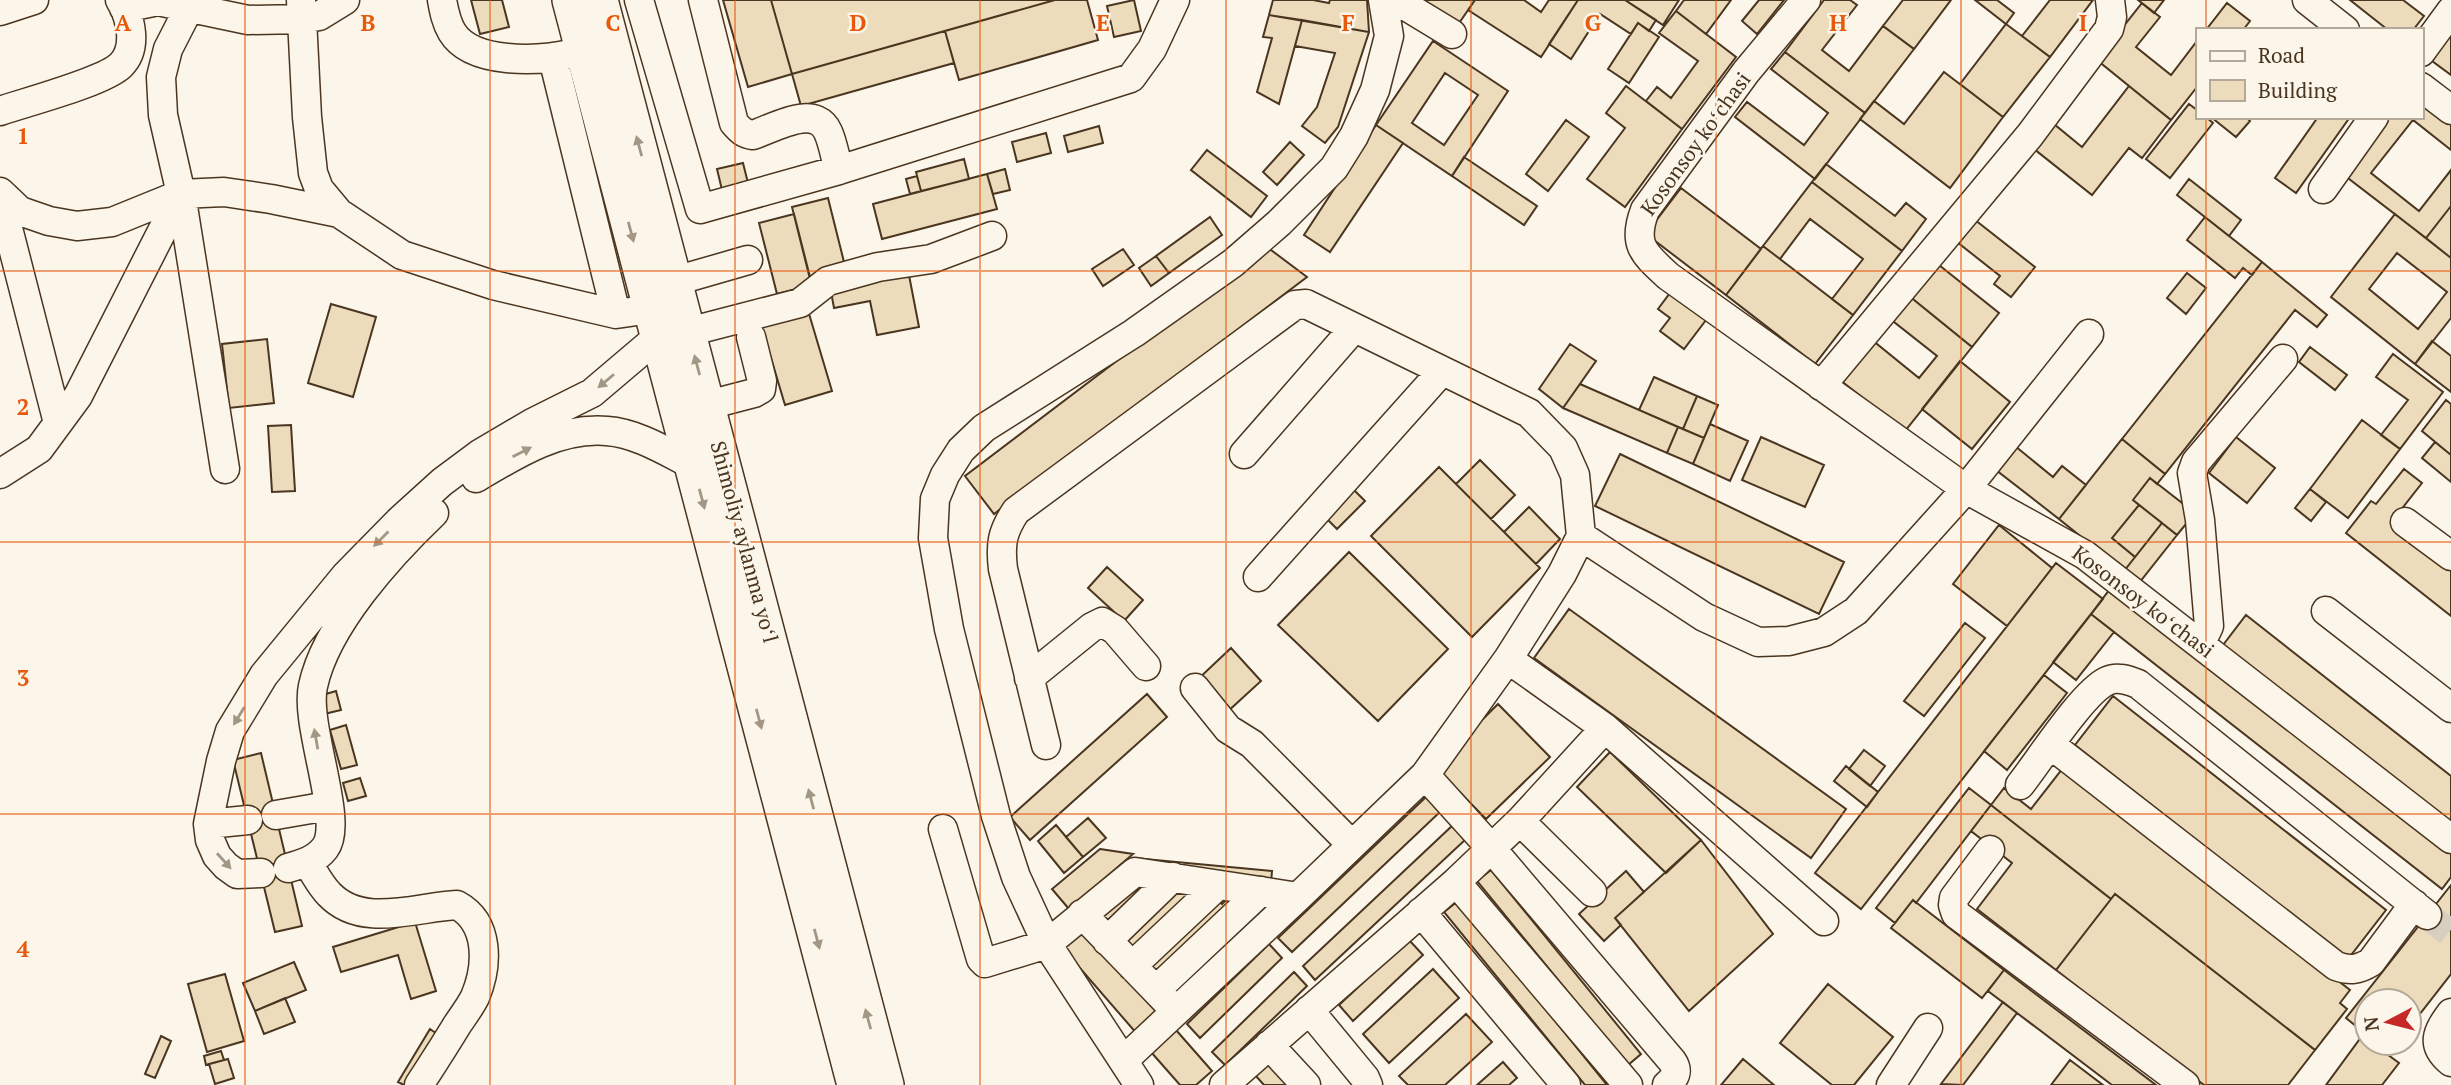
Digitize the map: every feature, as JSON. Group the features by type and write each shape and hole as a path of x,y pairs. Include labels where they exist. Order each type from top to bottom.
{"main road":[{"name":"Shimoliy aylanma yoʻl","path":"570,0 666,326 693,465 762,668 886,1085"},
{"name":"Shimoliy aylanma yoʻl","path":"600,0 583,50 659,221 675,281 666,326 708,405 762,668 855,1085"}],"street":[{"path":"0,11 34,0"},
{"path":"0,111 104,76 122,64 131,45 131,28 122,4 158,1 248,20 301,9 319,16 345,0"},
{"path":"442,0 453,34 465,44 492,56 525,60 583,50 616,314"},
{"path":"639,0 701,209"},
{"path":"704,0 734,123 745,134 753,135 804,117 817,119 827,129 839,170"},
{"path":"659,221 839,170 1131,78 1152,49 1175,0"},
{"path":"1139,1085 1047,944 1016,877 996,816 949,629 933,538 935,499 945,475 961,450 984,428 1134,334 1233,263 1326,178 1354,136 1375,90 1389,36 1383,0"},
{"path":"1396,0 1452,34"},
{"name":"Kosonsoy koʻchasi","path":"1806,0 1746,72 1645,210 1638,227 1640,242 1647,256 1668,275 1966,489 2085,555 2451,839"},
{"path":"1821,386 2030,135 2109,29 2112,17 2110,0"},
{"path":"2307,0 2342,28"},
{"path":"189,8 168,49 161,77 163,115 181,194 225,469"},
{"path":"301,9 307,117 313,173 319,189 339,213 402,255 493,285 666,326 800,303 828,281 878,267 931,259 992,236"},
{"path":"2423,49 2451,12"},
{"path":"2423,89 2451,110"},
{"path":"2323,189 2373,119"},
{"path":"0,195 20,211 48,221 77,226 112,222 181,194 224,192 271,198 339,213"},
{"path":"0,474 39,449 78,396 181,194"},
{"path":"0,195 58,423"},
{"path":"675,281 748,260"},
{"path":"1046,745 1003,569 1000,551 1004,528 1016,511 1295,305 1306,304 1529,413 1563,448 1575,475 1581,536 1562,575 1508,659 1424,775 1124,1060"},
{"path":"261,873 237,874 226,866 210,840 208,824 230,731 264,675 345,575 442,482 531,423 592,393 666,326"},
{"path":"1244,454 1354,328"},
{"path":"1581,536 1704,617 1758,642 1788,641 1824,632 1856,611 1966,489 2089,334"},
{"path":"708,405 761,389 762,381 751,337"},
{"path":"2200,643 2209,626 2200,520 2192,473 2196,462 2283,359"},
{"path":"1258,577 1442,371"},
{"path":"419,1085 474,998 484,968 481,934 476,920 457,905 370,914 349,908 329,895 298,865 326,847 331,828 311,710 318,670 342,620 385,565 453,494 499,464 556,436 580,431 609,431 636,439 693,465"},
{"path":"2405,523 2451,555"},
{"path":"2326,611 2451,708"},
{"path":"1029,678 1101,622 1115,630 1146,666"},
{"path":"1508,659 1605,728 1824,921"},
{"path":"2020,785 2091,691 2109,679 2124,679 2138,684 2421,909 2371,962 2349,971 2336,966 2051,744"},
{"path":"1195,688 1228,729 1252,744 1352,845"},
{"path":"1236,1081 1269,1045 1456,882 1520,821 1605,728"},
{"path":"1424,775 1491,848 1672,1061 1676,1072 1674,1079 1667,1085"},
{"path":"275,815 328,806"},
{"path":"208,824 248,820"},
{"path":"1520,821 1591,892"},
{"path":"943,829 982,961 987,963 1047,944 1135,872 1298,897"},
{"path":"1990,850 1954,898 1956,914 2185,1085"},
{"path":"1108,941 1173,877"},
{"path":"1456,882 1628,1085"},
{"path":"1132,966 1219,885"},
{"path":"1156,990 1261,891"},
{"path":"1421,912 1566,1085"},
{"path":"1082,914 1176,1011"},
{"path":"1309,1010 1368,1085"},
{"path":"2451,1013 2438,1033 2437,1044 2439,1050 2451,1062"},
{"path":"1891,1085 1928,1028"},
{"path":"1269,1045 1306,1085"}],"building":[{"path":"471,0 502,0 509,27 480,34"},
{"path":"723,0 771,0 792,74 748,87"},
{"path":"771,0 1055,0 792,74"},
{"path":"1055,0 1087,0 1098,40 959,80 945,31"},
{"path":"1134,0 1141,31 1114,37 1107,6"},
{"path":"1273,0 1313,0 1329,3 1330,0 1367,0 1369,32 1269,15"},
{"path":"1419,0 1475,0 1457,26"},
{"path":"1475,0 1524,0 1541,12 1549,0 1578,0 1541,57 1468,10"},
{"path":"1578,0 1625,0 1656,20 1649,31 1638,23 1631,34 1600,14 1571,59 1549,44"},
{"path":"1625,0 1679,0 1663,25"},
{"path":"1684,0 1731,0 1706,34 1676,11"},
{"path":"1759,0 1784,0 1757,34 1742,21"},
{"path":"1824,0 1850,0 1857,5 1822,50 1849,71 1883,26 1914,49 1865,113 1785,52"},
{"path":"1903,0 1951,0 1914,49 1883,26"},
{"path":"1975,0 1997,0 2014,13 2006,24"},
{"path":"2050,0 2093,0 2050,57 2022,36"},
{"path":"2138,0 2164,0 2154,13"},
{"path":"2350,0 2403,0 2424,16 2415,28 2385,28"},
{"path":"2142,3 2160,17 2136,47 2171,75 2196,42 2196,88 2171,120 2097,60"},
{"path":"2227,3 2250,21 2245,28 2208,28"},
{"path":"1676,11 1736,57 1682,129 1646,101 1657,87 1671,98 1698,61 1659,33"},
{"path":"1269,15 1302,20 1279,104 1257,92 1272,38 1263,37"},
{"path":"1302,20 1369,32 1338,127 1325,143 1302,126 1317,107 1335,53 1295,46"},
{"path":"1638,23 1659,37 1629,83 1608,69"},
{"path":"2006,24 2050,57 2003,117 1960,84"},
{"path":"2451,28 2451,75 2428,58"},
{"path":"945,31 954,63 801,106 792,74"},
{"path":"1433,41 1508,91 1452,176 1376,125","holes":["1445,73 1478,95 1444,145 1412,123"]},
{"path":"1785,52 1865,113 1815,179 1735,117 1747,102 1804,145 1828,113 1771,69"},
{"path":"1944,72 2003,117 1950,188 1860,119 1874,101 1904,124"},
{"path":"1626,86 1682,129 1625,207 1587,179 1625,128 1606,113"},
{"path":"2129,86 2171,120 2142,158 2129,148 2092,195 2029,145 2049,120 2082,147"},
{"path":"2423,98 2425,104 2451,124 2451,150 2413,120 2371,173 2419,211 2451,170 2451,206 2426,238 2344,175 2387,119 2423,119"},
{"path":"2189,104 2196,109 2196,119 2208,119 2213,123 2170,178 2146,159"},
{"path":"2214,119 2248,119 2250,121 2236,137"},
{"path":"2317,119 2349,119 2296,193 2275,178"},
{"path":"1566,120 1589,137 1548,191 1526,174"},
{"path":"1376,125 1403,143 1330,252 1304,235"},
{"path":"1099,126 1103,143 1068,152 1064,136"},
{"path":"1046,133 1051,153 1017,162 1012,142"},
{"path":"1290,142 1304,155 1277,185 1263,172"},
{"path":"1207,150 1267,196 1251,217 1191,170"},
{"path":"1464,157 1537,206 1524,225 1452,176"},
{"path":"964,159 969,179 921,191 916,172"},
{"path":"743,163 748,183 722,190 717,169"},
{"path":"1826,164 1895,216 1906,203 1926,219 1902,251 1812,182"},
{"path":"1005,169 1010,190 993,194 987,174"},
{"path":"987,174 997,209 882,239 873,204"},
{"path":"917,176 921,191 910,194 906,179"},
{"path":"2189,179 2241,220 2229,236 2177,195"},
{"path":"1812,182 1902,251 1853,315 1832,299 1863,259 1810,219 1780,259 1763,246"},
{"path":"1681,188 1761,249 1726,295 1646,234"},
{"path":"828,198 846,270 810,279 792,207"},
{"path":"2451,206 2451,258 2426,238"},
{"path":"794,214 812,285 777,294 759,223"},
{"path":"2395,214 2451,258 2451,318 2415,364 2331,297","holes":["2397,253 2447,292 2418,329 2369,289"]},
{"path":"1970,216 2035,267 2011,297 1994,284 2000,276 1952,238"},
{"path":"1210,217 1222,235 1169,273 1156,256"},
{"path":"2205,217 2262,262 2252,275 2243,268 2235,278 2187,240"},
{"path":"1763,246 1853,315 1815,364 1726,295"},
{"path":"1267,247 1307,277 994,514 965,476"},
{"path":"1123,249 1134,265 1103,286 1092,269"},
{"path":"1156,256 1169,273 1151,286 1139,268"},
{"path":"1934,261 1999,313 1972,347 1908,295"},
{"path":"2262,262 2327,315 2317,327 2295,310 2165,474 2122,439"},
{"path":"908,270 919,327 877,335 870,301 834,308 830,286"},
{"path":"2187,273 2206,288 2186,314 2167,298"},
{"path":"1670,293 1706,320 1684,349 1660,331 1670,318 1658,309"},
{"path":"1908,295 1972,347 1905,431 1840,380 1872,340 1919,378 1937,356 1889,318"},
{"path":"331,304 376,317 353,397 308,383"},
{"path":"807,307 832,391 785,405 760,321"},
{"path":"267,339 274,403 229,408 222,344"},
{"path":"2432,341 2451,356 2451,392 2415,364"},
{"path":"1570,344 1596,361 1563,408 1539,389"},
{"path":"2310,347 2347,375 2335,390 2299,362"},
{"path":"2393,354 2443,392 2400,449 2381,435 2408,400 2376,377"},
{"path":"1960,361 2010,402 1972,449 1922,409"},
{"path":"1654,377 1697,396 1683,429 1639,410"},
{"path":"1580,384 1678,427 1667,453 1563,408"},
{"path":"1697,396 1718,405 1704,438 1683,429"},
{"path":"2446,400 2451,404 2451,455 2422,431"},
{"path":"2362,420 2400,449 2348,518 2310,489"},
{"path":"1710,424 1748,441 1730,481 1693,464"},
{"path":"291,425 295,491 272,492 268,426"},
{"path":"1678,427 1704,438 1693,464 1667,453"},
{"path":"1761,437 1824,465 1805,507 1742,480"},
{"path":"2236,437 2275,468 2247,503 2209,473"},
{"path":"2122,439 2165,474 2157,484 2150,478 2133,500 2139,505 2112,538 2135,557 2124,571 2059,519"},
{"path":"2435,442 2451,455 2451,482 2422,458"},
{"path":"2015,446 2053,477 2062,466 2086,485 2059,519 1996,470"},
{"path":"1620,454 1844,562 1819,614 1595,506"},
{"path":"1480,460 1515,495 1491,519 1456,484"},
{"path":"1439,467 1540,568 1472,637 1371,536"},
{"path":"2404,469 2422,483 2393,520 2451,565 2451,616 2346,533 2371,501 2376,504"},
{"path":"2150,478 2195,513 2177,535 2133,500"},
{"path":"1350,486 1365,501 1337,529 1322,514"},
{"path":"2310,489 2326,502 2311,521 2295,508"},
{"path":"2139,505 2162,523 2135,557 2112,538"},
{"path":"1529,507 1560,539 1536,564 1504,532"},
{"path":"2162,523 2177,535 2139,583 2124,571"},
{"path":"1999,525 2052,568 2007,626 1953,584"},
{"path":"1349,552 1448,649 1378,721 1278,625"},
{"path":"2056,563 2103,599 1861,909 1815,873"},
{"path":"1107,567 1143,600 1124,621 1088,588"},
{"path":"2113,585 2451,850 2451,877 2442,889 2091,614"},
{"path":"1569,609 1846,809 1811,858 1534,658"},
{"path":"2091,614 2114,632 2076,680 2053,662"},
{"path":"2246,615 2451,776 2451,831 2220,649"},
{"path":"1965,623 1985,638 1924,716 1904,701"},
{"path":"1231,648 1261,681 1226,713 1196,681"},
{"path":"2044,675 2067,693 2007,770 1984,751"},
{"path":"336,691 341,710 324,714 319,696"},
{"path":"1147,694 1167,717 1030,840 1010,817"},
{"path":"2113,696 2386,910 2348,959 2075,745"},
{"path":"1498,704 1550,757 1486,819 1435,767"},
{"path":"346,725 357,765 341,769 330,730"},
{"path":"1864,750 1885,766 1870,786 1849,769"},
{"path":"1610,752 1701,840 1666,873 1577,787"},
{"path":"261,753 302,926 275,932 233,760"},
{"path":"1846,766 1878,792 1867,807 1834,781"},
{"path":"2063,768 2350,990 2340,1003 2347,1009 2315,1050 2115,894 2111,899 1991,805 2004,788 2031,809"},
{"path":"360,778 366,796 348,801 343,783"},
{"path":"1969,788 1991,805 1916,903 1913,900 1895,923 1876,908"},
{"path":"1427,796 1441,811 1292,952 1278,938"},
{"path":"1991,805 2111,899 2056,970 1977,909 2012,863 1971,831"},
{"path":"1088,818 1106,838 1083,857 1066,837"},
{"path":"1056,825 1083,857 1064,873 1038,841"},
{"path":"1453,825 1466,839 1315,980 1303,966"},
{"path":"1701,840 1773,934 1689,1011 1615,918"},
{"path":"1100,849 1133,854 1069,909 1052,889"},
{"path":"1134,858 1272,871 1271,883 1122,868"},
{"path":"1491,870 1641,1054 1628,1065 1477,881"},
{"path":"1626,871 1644,892 1615,918 1621,925 1604,941 1579,914"},
{"path":"1139,874 1152,888 1104,935 1091,921"},
{"path":"1179,884 1192,897 1128,959 1115,946"},
{"path":"2451,885 2451,974 2423,1010 2423,987 2370,987"},
{"path":"2115,894 2315,1050 2288,1085 2204,1085 2056,970"},
{"path":"1214,895 1222,904 1227,899 1232,905 1152,983 1138,969"},
{"path":"1913,900 2004,970 1982,998 1891,928"},
{"path":"1458,901 1607,1085 1585,1085 1444,912"},
{"path":"415,922 436,991 411,999 398,955 341,972 333,947"},
{"path":"1080,925 1160,1016 1138,1035 1059,944"},
{"path":"1409,940 1423,955 1353,1021 1339,1005"},
{"path":"1269,944 1282,958 1200,1038 1187,1024"},
{"path":"294,962 306,990 255,1011 243,983"},
{"path":"1433,969 1459,998 1389,1063 1363,1034"},
{"path":"2004,970 2156,1085 2112,1085 1988,991"},
{"path":"1294,972 1307,986 1225,1065 1212,1052"},
{"path":"225,974 244,1041 207,1052 188,984"},
{"path":"1828,984 1893,1037 1854,1085 1832,1085 1780,1043"},
{"path":"285,998 295,1022 264,1034 255,1011"},
{"path":"2003,1002 2017,1013 1963,1085 1941,1084"},
{"path":"2353,1009 2353,1024 2346,1018"},
{"path":"1466,1014 1492,1042 1445,1085 1408,1085 1399,1076"},
{"path":"430,1029 440,1036 410,1085 398,1082"},
{"path":"1176,1030 1212,1071 1196,1085 1180,1085 1151,1052"},
{"path":"161,1036 171,1041 155,1078 145,1074"},
{"path":"2353,1048 2353,1057 2391,1057 2399,1063 2382,1085 2326,1085"},
{"path":"221,1051 224,1060 206,1065 204,1056"},
{"path":"228,1059 234,1078 215,1084 209,1064"},
{"path":"1743,1059 1774,1085 1721,1085"},
{"path":"2070,1060 2103,1085 2051,1085"},
{"path":"1503,1062 1517,1078 1509,1085 1477,1085"},
{"path":"1268,1064 1287,1085 1264,1085 1255,1075"}],"tunnel":[{"path":"2427,915 2451,934"}]}
